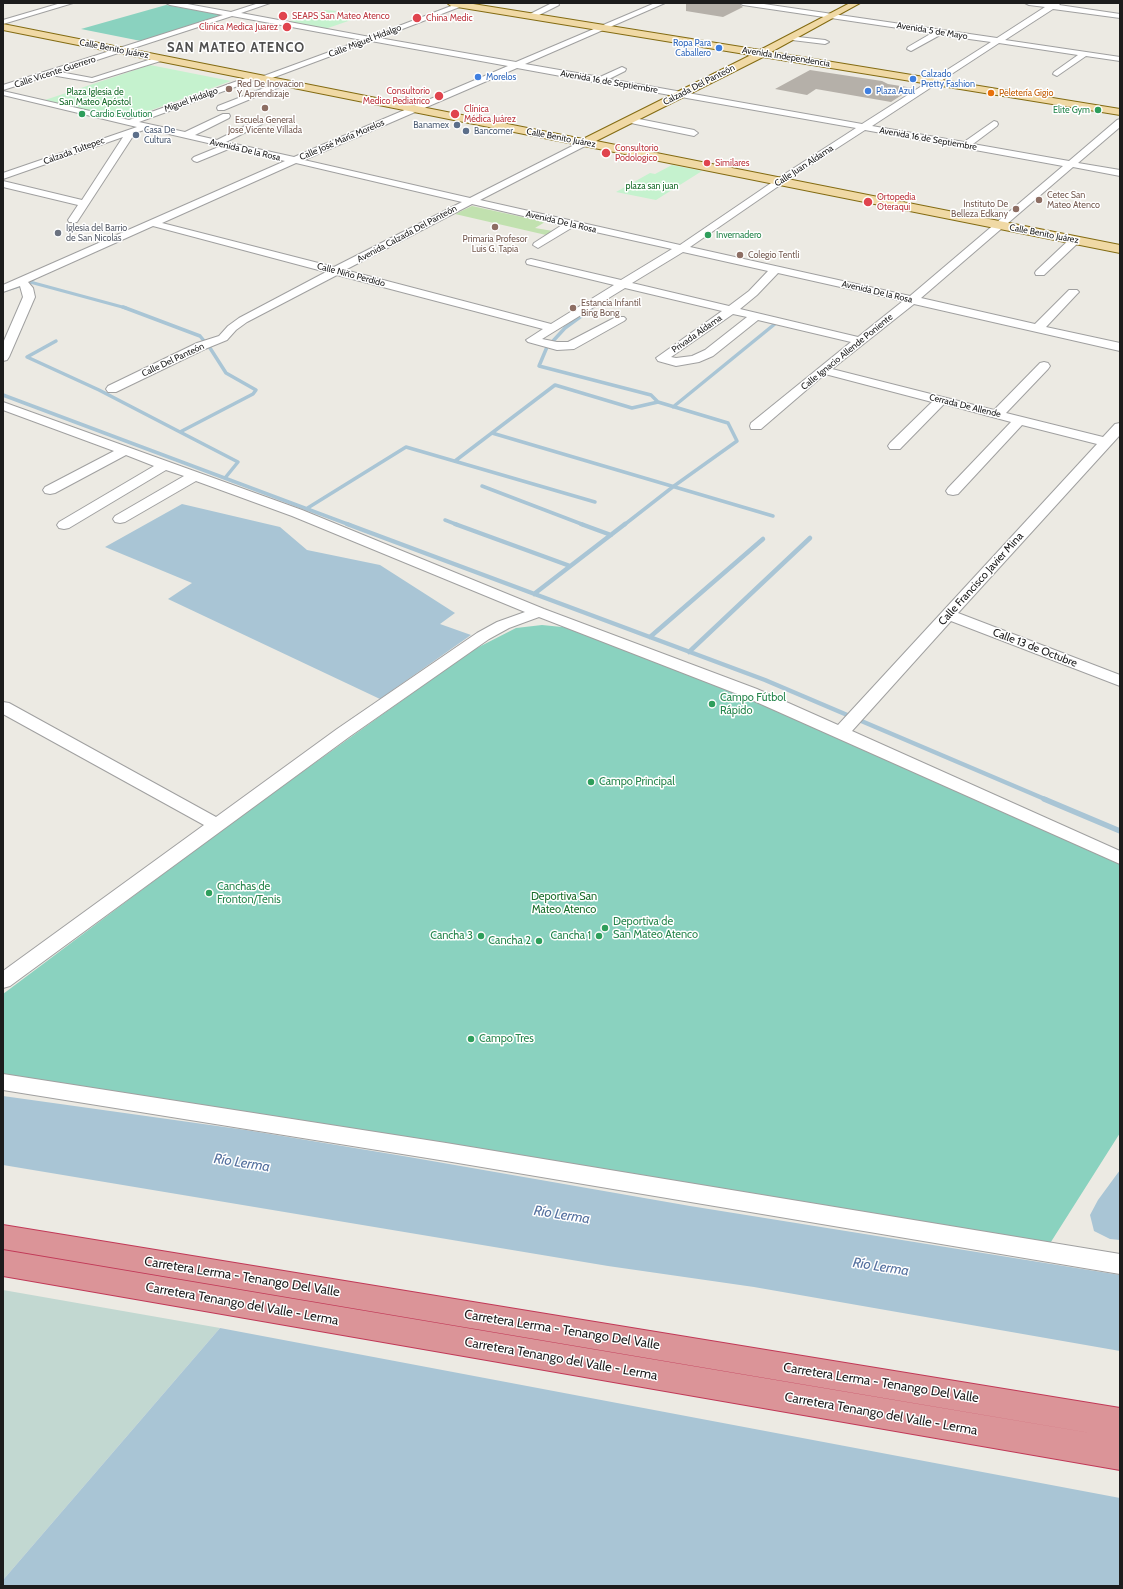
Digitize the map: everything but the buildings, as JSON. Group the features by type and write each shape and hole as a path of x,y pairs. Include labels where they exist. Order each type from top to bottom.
{"highway":[{"name":"Carretera Lerma - Tenango Del Valle","path":"3,1237 1120,1423"},
{"name":"Carretera Tenango del Valle - Lerma","path":"3,1263 1120,1454"}],"main road":[{"name":"Avenida Independencia","path":"452,3 1120,112"},
{"name":"Calzada Del Panteón","path":"584,143 792,38 856,3"},
{"name":"Calle Benito Juárez","path":"3,27 1120,249"}],"street":[{"path":"3,22 69,3"},
{"name":"Avenida 16 de Septiembre","path":"170,3 369,40 1120,173"},
{"name":"Calle Vicente Guerrero","path":"3,88 266,3"},
{"name":"Calle José María Morelos","path":"3,289 514,65 661,3"},
{"name":"Avenida 5 de Mayo","path":"743,3 939,32 972,34 998,41 1120,59"},
{"path":"1029,3 1054,5 1120,16"},
{"name":"Calle Miguel Hidalgo","path":"259,78 369,40 464,4"},
{"path":"530,16 555,5"},
{"name":"Calle Juan Aldama","path":"620,319 581,342 570,346 557,346 532,340 550,327 682,248 780,181 1054,5"},
{"path":"1085,20 1096,12"},
{"path":"954,34 963,29"},
{"path":"911,49 939,32"},
{"path":"792,38 825,42"},
{"path":"1057,74 1084,54"},
{"path":"53,72 80,79 92,80 161,58"},
{"path":"599,81 622,69"},
{"name":"Miguel Hidalgo","path":"130,127 259,78"},
{"path":"185,136 224,112 285,83"},
{"name":"Avenida De la Rosa","path":"3,93 130,127 144,126 571,224 1120,346"},
{"path":"629,120 694,133"},
{"path":"217,143 261,121"},
{"name":"Calle Ignacio Allende Poniente","path":"756,426 823,370 912,300 1120,122"},
{"path":"964,146 994,124"},
{"path":"73,220 130,127"},
{"name":"Calzada Tultepec","path":"3,176 130,127"},
{"name":"Avenida Calzada Del Panteón","path":"232,328 248,317 584,143"},
{"path":"197,159 228,146"},
{"path":"3,184 84,203"},
{"name":"Calle Niño Perdido","path":"152,223 550,327"},
{"path":"538,245 571,224"},
{"path":"1040,274 1075,240"},
{"path":"530,262 860,341"},
{"name":"Privada Aldama","path":"736,332 709,353 695,359 676,362 662,358 709,326 753,293 776,269"},
{"path":"3,357 29,297 28,288 21,280"},
{"path":"1038,327 1072,292"},
{"path":"709,326 736,332 756,316"},
{"name":"Calle Del Panteón","path":"112,389 201,346 217,341 226,336 232,328"},
{"path":"997,414 1044,366"},
{"name":"Cerrada De Allende","path":"823,370 1106,442"},
{"path":"895,446 942,400"},
{"path":"3,406 297,513 539,612 751,692 794,713 850,723 908,763 1120,858"},
{"path":"953,491 1020,420"},
{"name":"Calle Francisco Javier Mina","path":"850,723 1120,426"},
{"path":"50,490 126,450"},
{"path":"64,524 165,465"},
{"path":"120,519 194,476"},
{"path":"3,981 343,733 483,636 503,625 539,612"},
{"name":"Calle 13 de Octubre","path":"949,614 1120,681"},
{"path":"3,707 217,825"},
{"path":"3,1082 446,1152 1120,1264"}],"green space":[{"path":"166,5 222,15 141,41 81,29"},
{"path":"325,10 337,11 329,15 331,16 363,16 325,29 288,22"},
{"name":"Plaza Iglesia de San Mateo Apóstol","path":"150,65 231,81 127,119 42,101"},
{"name":"plaza san juan","path":"672,165 702,171 656,200 616,192 650,173 655,174"},
{"path":"472,206 545,222 535,228 553,231 546,235 455,214"},
{"name":"Deportiva de San Mateo Atenco","path":"542,625 572,628 771,705 1120,862 1120,1133 1049,1245 3,1074 3,994 231,823 471,651 516,628"}],"shaded area":[{"path":"3,1290 220,1328 3,1580"}],"water":[{"path":"182,504 280,527 307,550 380,565 455,613 440,624 471,635 380,699 168,599 192,583 105,547"},
{"name":"Río Lerma","path":"3,1096 246,1130 690,1206 1120,1275 1120,1351 754,1287 608,1266 3,1165"},
{"path":"1120,1170 1120,1240 1110,1239 1094,1231 1090,1215 1098,1200"},
{"path":"220,1328 1120,1498 1120,1586 3,1586 3,1580"}],"waterway":[{"path":"36,277 30,282 125,308"},
{"path":"3,291 26,284"},
{"path":"125,308 200,336 210,348 226,373 256,390 253,394 180,432"},
{"path":"553,341 565,328 591,309"},
{"path":"673,407 776,323"},
{"path":"56,341 27,357 99,390 180,432"},
{"path":"547,347 539,366 651,395 658,402"},
{"path":"455,461 555,385 632,408 658,402"},
{"path":"3,395 306,509"},
{"path":"658,402 673,407"},
{"path":"673,407 728,423 737,441 673,487"},
{"path":"180,432 238,462 225,478"},
{"path":"492,433 673,487"},
{"path":"306,509 406,447 595,502"},
{"path":"482,486 584,525"},
{"path":"624,525 673,487"},
{"path":"673,487 773,516"},
{"path":"306,509 350,525"},
{"path":"445,520 458,525"},
{"path":"347,524 534,594"},
{"path":"455,524 570,566"},
{"path":"581,524 611,535"},
{"path":"611,535 625,524"},
{"path":"534,594 611,535"},
{"path":"689,652 810,538"},
{"path":"650,637 763,539"},
{"path":"534,594 689,652"},
{"path":"689,652 765,680 1047,800"},
{"path":"1044,799 1120,831"}],"place":[{"name":"SEAPS San Mateo Atenco","path":"283,16"},
{"name":"China Medic","path":"417,18"},
{"name":"Clinica Medica Juarez","path":"287,27"},
{"name":"Ropa Para Caballero","path":"719,48"},
{"name":"Morelos","path":"478,77"},
{"name":"Calzado Pretty Fashion","path":"913,79"},
{"name":"Red De Inovacion Y Aprendizaje","path":"229,89"},
{"name":"Plaza Azul","path":"868,91"},
{"name":"Peletería Gigio","path":"991,93"},
{"name":"Consultorio Medico Pediatrico","path":"439,96"},
{"name":"Escuela General Jose Vicente Villada","path":"265,108"},
{"name":"Elite Gym","path":"1098,110"},
{"name":"Cardio Evolution","path":"82,114"},
{"name":"Clínica Médica Juárez","path":"455,114"},
{"name":"Banamex","path":"457,125"},
{"name":"Bancomer","path":"466,131"},
{"name":"Casa De Cultura","path":"136,135"},
{"name":"Consultorio Podologico","path":"606,153"},
{"name":"Similares","path":"707,163"},
{"name":"Cetec San Mateo Atenco","path":"1039,200"},
{"name":"Ortopedia Oteraqui","path":"868,202"},
{"name":"Instituto De Belleza Edkany","path":"1016,209"},
{"name":"Primaria Profesor Luis G. Tapia","path":"495,227"},
{"name":"Iglesia del Barrio de San Nicolas","path":"58,233"},
{"name":"Invernadero","path":"708,235"},
{"name":"Colegio Tentli","path":"740,255"},
{"name":"Estancia Infantil Bing Bong","path":"573,308"},
{"name":"Campo Fútbol Rápido","path":"712,704"},
{"name":"Campo Principal","path":"591,782"},
{"name":"Canchas de Fronton/Tenis","path":"209,893"},
{"name":"Deportiva de San Mateo Atenco","path":"605,928"},
{"name":"Cancha 3","path":"481,936"},
{"name":"Cancha 1","path":"599,936"},
{"name":"Cancha 2","path":"539,941"},
{"name":"Campo Tres","path":"471,1039"}],"district":[{"name":"SAN MATEO ATENCO","path":"236,48"}],"park label":[{"name":"Deportiva San Mateo Atenco","path":"564,903"}]}
